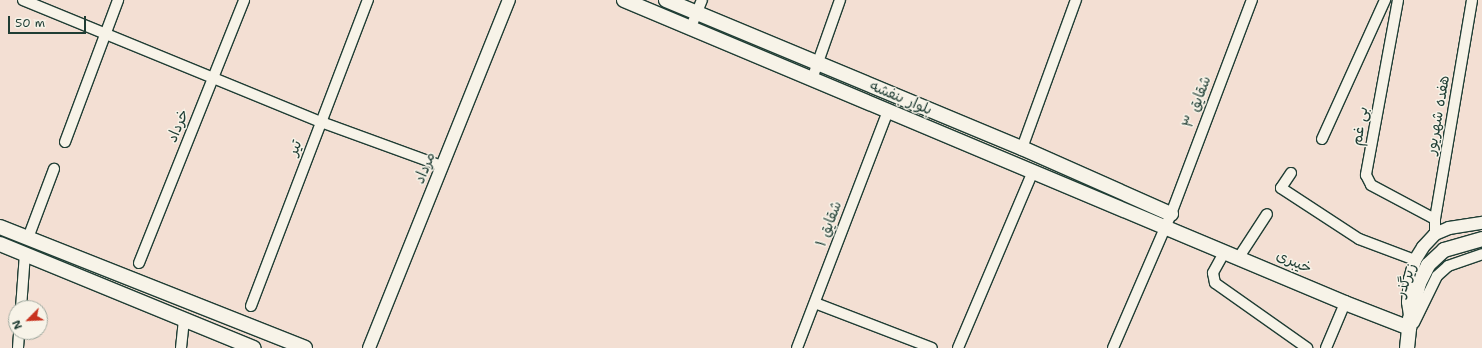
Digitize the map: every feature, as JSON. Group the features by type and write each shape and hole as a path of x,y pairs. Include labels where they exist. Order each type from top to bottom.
{"main road":[{"name":"بلوار بنفشه","path":"624,0 1110,204 1168,220"},
{"name":"بلوار بنفشه","path":"666,0 699,6 818,64 1022,148 1116,190 1168,220"},
{"path":"1087,194 1095,190 1094,180"},
{"path":"1110,204 1107,195 1116,190"},
{"path":"0,217 28,238"},
{"name":"خیبری","path":"1168,220 1225,251 1345,303 1409,333"},
{"path":"0,227 304,348"},
{"name":"زیرگذر","path":"1409,333 1419,283 1432,261 1444,250 1482,239"},
{"path":"0,244 253,348"}],"street":[{"path":"23,0 322,122 442,166"},
{"path":"64,142 118,0"},
{"name":"خرداد","path":"139,263 244,0"},
{"name":"تیر","path":"251,306 368,0"},
{"name":"مرداد","path":"369,348 509,0"},
{"path":"812,79 840,0"},
{"path":"1022,148 1076,0"},
{"name":"شقایق ۳","path":"1113,348 1168,220 1252,0"},
{"path":"1322,139 1385,0"},
{"name":"بی غم","path":"1398,0 1366,174 1371,185 1435,219"},
{"name":"هفده شهریور","path":"1435,234 1435,219 1472,0"},
{"path":"690,27 699,6"},
{"name":"شقایق ۱","path":"797,348 888,111"},
{"path":"28,238 54,169"},
{"path":"958,348 1033,171"},
{"path":"1291,173 1281,188 1359,239 1415,260"},
{"path":"1239,257 1267,214"},
{"path":"1409,333 1408,302 1415,260 1423,247 1435,234 1449,228 1482,223"},
{"path":"1225,251 1212,278 1215,283 1307,348"},
{"path":"22,300 25,254"},
{"path":"1409,333 1437,276 1448,266 1482,254"},
{"path":"815,303 932,348"},
{"path":"1326,348 1345,303"},
{"path":"181,348 184,320"}]}
